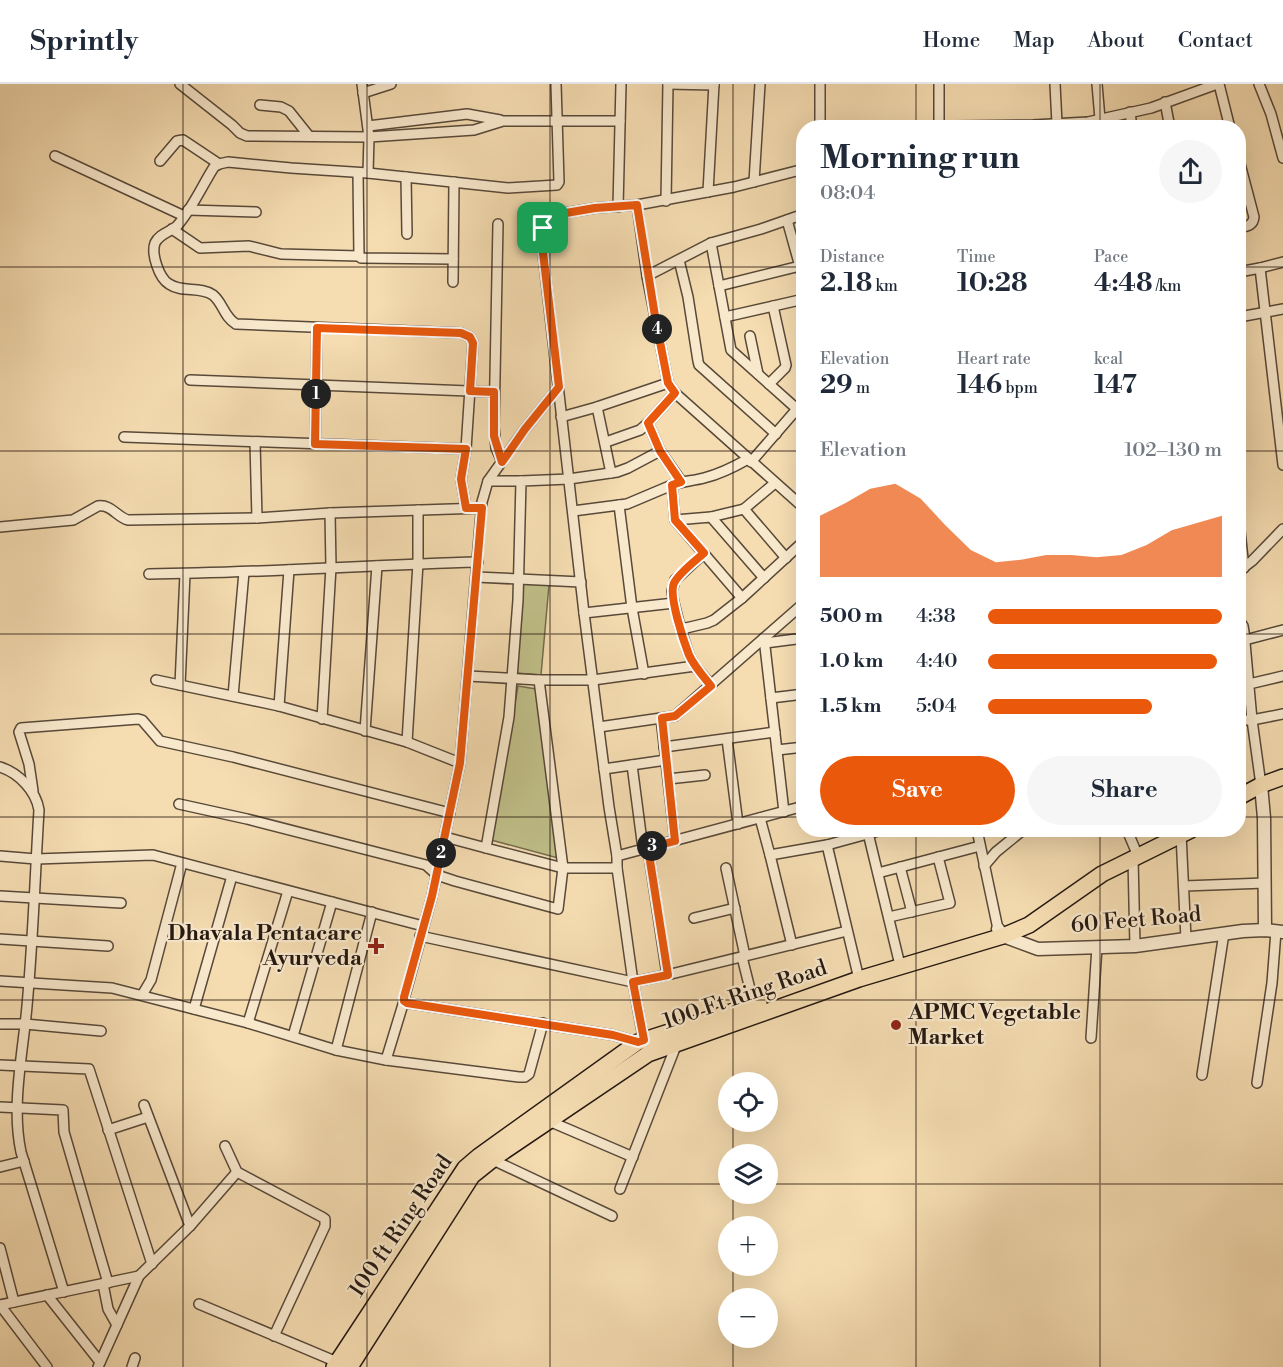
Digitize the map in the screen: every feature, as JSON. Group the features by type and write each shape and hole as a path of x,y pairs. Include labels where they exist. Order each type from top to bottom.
{"main road":[{"path":"1246,801 1283,777"},
{"path":"1246,795 1262,789 1283,787"},
{"name":"100 ft Ring Road","path":"346,1365 465,1168 479,1156 643,1045 754,1005 1000,932 1037,906 1095,871 1168,837"},
{"name":"100 Ft Ring Road","path":"346,1365 472,1176 549,1121 643,1045 677,1043 858,976 1000,932"}],"street":[{"path":"180,84 247,136 309,136 368,131 474,130 503,121"},
{"path":"359,256 363,173 368,131 362,89 390,84"},
{"path":"466,508 461,479 466,449 470,391 473,343 470,337 466,334 236,324 228,318 218,300 208,292 174,287 163,280 155,259 154,247 160,236 172,229 186,213 214,167 228,162 508,188 557,185 559,182 556,84"},
{"path":"618,207 621,84"},
{"path":"666,201 668,84 714,84 708,192"},
{"path":"754,182 760,84"},
{"path":"820,84 820,120"},
{"path":"939,84 939,120"},
{"path":"1054,84 1057,120"},
{"path":"1097,84 1100,119"},
{"path":"1097,120 1151,108 1218,84 1228,120"},
{"path":"1259,84 1271,114 1283,158"},
{"path":"1165,102 1168,120"},
{"path":"260,105 281,107 289,111 309,136"},
{"path":"1130,112 1131,120"},
{"path":"368,131 467,114 503,121 621,121"},
{"path":"160,161 177,141 183,140 219,164"},
{"path":"55,156 186,213 256,212"},
{"path":"404,1001 417,1005 613,1035 643,1045 617,868 580,582 541,236 543,228 551,219 560,214 666,201 796,171"},
{"path":"406,177 407,234"},
{"path":"453,282 454,182"},
{"path":"1246,187 1254,217 1252,223 1246,227"},
{"path":"637,205 647,276 668,383 675,393 796,500"},
{"path":"647,276 711,243 796,217"},
{"path":"787,220 796,252"},
{"path":"498,224 494,436 502,462"},
{"path":"172,229 200,248 249,246 281,254 359,256 364,259 453,259"},
{"path":"711,243 732,350 769,384 796,402"},
{"path":"679,260 688,297 699,365 776,434"},
{"path":"1246,271 1283,262"},
{"path":"719,286 796,267"},
{"path":"1260,268 1283,465"},
{"path":"725,317 796,301"},
{"path":"769,384 786,365 773,306"},
{"path":"1246,315 1283,309"},
{"path":"315,444 317,328"},
{"path":"750,336 758,374"},
{"path":"190,380 494,392"},
{"path":"561,417 668,383"},
{"path":"386,1060 437,875 460,763 482,508 488,481 525,429 559,387"},
{"path":"606,442 640,430 675,393"},
{"path":"597,407 611,473"},
{"path":"573,511 627,504 676,483 725,472 750,460 796,410"},
{"path":"648,423 676,483 675,520 742,598"},
{"path":"124,437 466,449"},
{"path":"255,442 257,518"},
{"path":"488,481 569,479 611,473 628,468 660,451"},
{"path":"486,848 509,717 519,579 521,481"},
{"path":"675,520 711,517 744,509 776,483"},
{"path":"0,527 66,521 102,505 107,506 125,520 257,518 482,508"},
{"path":"619,505 632,608 644,674"},
{"path":"744,509 786,558"},
{"path":"407,742 418,563 418,510"},
{"path":"322,719 331,567 330,513"},
{"path":"711,517 764,578"},
{"path":"1246,565 1283,529"},
{"path":"680,627 686,628 714,620 742,598 796,549"},
{"path":"704,553 675,580 672,591 689,655 711,686"},
{"path":"149,574 478,562"},
{"path":"365,731 376,566"},
{"path":"279,706 289,570"},
{"path":"233,696 244,572"},
{"path":"180,686 185,574"},
{"path":"476,577 580,582"},
{"path":"584,613 674,603"},
{"path":"599,727 675,716 764,641 796,611"},
{"path":"1246,640 1283,630"},
{"path":"764,641 796,639"},
{"path":"764,641 784,812"},
{"path":"468,676 593,680 695,666"},
{"path":"1248,684 1283,676"},
{"path":"1246,678 1262,789 1264,883 1275,931 1272,983 1257,1083"},
{"path":"156,680 279,706 407,742 460,763"},
{"path":"179,804 426,865 437,875 455,881 558,909 563,868 539,680"},
{"path":"771,698 796,695"},
{"path":"1246,720 1283,714"},
{"path":"662,718 675,841"},
{"path":"64,1292 24,1161 17,1130 33,941 39,810 19,732 21,728 138,719 142,720 160,741 233,757 450,813"},
{"path":"664,747 775,732"},
{"path":"727,738 738,824"},
{"path":"777,750 796,748"},
{"path":"604,769 666,760"},
{"path":"632,765 668,975"},
{"path":"0,767 17,777 33,792"},
{"path":"668,779 705,775"},
{"path":"617,856 796,808"},
{"path":"760,818 792,945"},
{"path":"445,837 563,868 617,868"},
{"path":"770,855 827,845 854,837"},
{"path":"869,837 899,961"},
{"path":"978,837 1000,932"},
{"path":"984,866 1014,837"},
{"path":"1129,837 1134,854 1135,946"},
{"path":"1180,837 1186,939"},
{"path":"827,845 858,976"},
{"path":"878,873 980,846"},
{"path":"0,856 36,859 153,855 423,926"},
{"path":"889,917 950,903 938,857"},
{"path":"142,995 151,980 182,863"},
{"path":"900,867 912,912"},
{"path":"726,868 754,1005"},
{"path":"194,1009 232,876"},
{"path":"1184,886 1264,883"},
{"path":"248,1023 288,891"},
{"path":"0,896 121,903"},
{"path":"293,1036 332,902"},
{"path":"694,918 735,908"},
{"path":"336,1050 372,912"},
{"path":"420,936 633,982 847,931"},
{"name":"60 Feet Road","path":"1000,932 1038,949 1135,946 1224,933 1275,931"},
{"path":"1202,1075 1224,933"},
{"path":"0,939 108,946"},
{"path":"1091,1038 1097,947"},
{"path":"0,981 102,986 248,1023 336,1050 386,1060 523,1078 529,1074 543,1023"},
{"path":"1272,983 1283,985"},
{"path":"0,1024 101,1031"},
{"path":"620,1190 677,1043"},
{"path":"0,1065 89,1069 152,1264"},
{"path":"144,1105 190,1226"},
{"path":"0,1107 63,1110 64,1132 106,1283 108,1310 117,1325"},
{"path":"108,1130 148,1117"},
{"path":"549,1121 633,1157"},
{"path":"225,1146 237,1172 322,1217 326,1222 274,1336"},
{"path":"493,1160 612,1216"},
{"path":"0,1167 24,1161"},
{"path":"47,1295 99,1364 139,1276 190,1226 237,1172"},
{"path":"0,1248 14,1302"},
{"path":"46,1367 0,1305 139,1276"},
{"path":"199,1304 346,1365"}],"shaded area":[{"path":"523,583 549,585 541,675 516,673"},
{"path":"518,686 536,689 558,858 491,840"}],"place":[{"name":"Dhavala Pentacare Ayurveda","path":"376,946"},
{"name":"APMC Vegetable Market","path":"896,1025"}],"route":[{"path":"637,205 647,276 668,383 675,393 648,423 660,451 681,482 672,485 675,520 704,553 675,580 672,587 680,627 689,655 711,686 675,716 662,718 675,841 648,848 668,975 633,982 644,1040 638,1042 613,1035 404,1001 432,896 460,763 482,508 466,508 461,479 466,449 315,444 317,328 461,333 470,337 473,343 470,391 494,392 494,436 502,462 559,387 541,236 543,228 551,219 560,214 595,208 637,205"}]}
